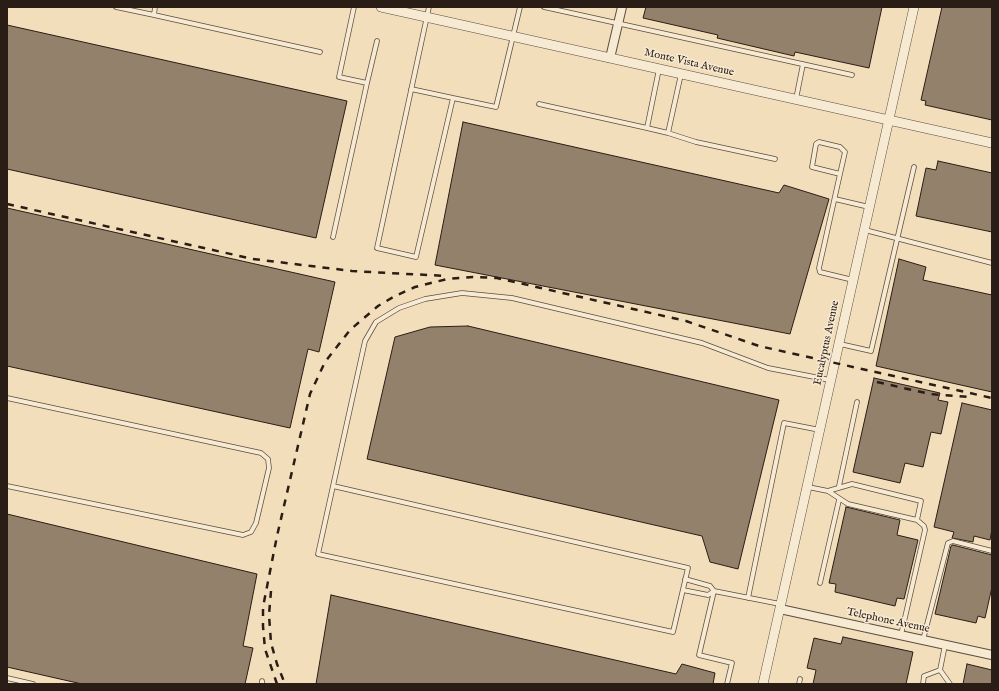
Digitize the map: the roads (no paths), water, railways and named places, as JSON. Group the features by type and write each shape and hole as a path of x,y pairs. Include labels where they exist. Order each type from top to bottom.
{"street":[{"name":"Monte Vista Avenue","path":"381,7 992,143"},
{"path":"610,58 622,7"},
{"name":"Eucalyptus Avenue","path":"763,684 914,7"},
{"name":"Telephone Avenue","path":"780,607 992,655"}],"lane":[{"path":"116,7 320,52"},
{"path":"154,15 155,7"},
{"path":"354,7 339,77 367,83"},
{"path":"429,7 377,248 416,257 453,98"},
{"path":"411,89 496,107 520,7"},
{"path":"544,7 852,75"},
{"path":"333,237 377,40"},
{"path":"796,100 803,64"},
{"path":"647,128 659,69"},
{"path":"668,133 681,74"},
{"path":"539,104 668,133 696,142 775,159"},
{"path":"840,174 812,167 816,144 819,142 840,147 845,152 819,268 820,272 853,280"},
{"path":"839,344 871,351 914,167"},
{"path":"834,199 870,207"},
{"path":"864,230 992,263"},
{"path":"334,486 688,568 673,632 318,554 334,486 364,341 376,322 398,308 425,299 462,293 512,298 702,343 768,368 831,381"},
{"path":"7,398 261,454 268,459 269,468 256,523 251,532 243,535 7,486"},
{"path":"839,486 857,402"},
{"path":"748,598 784,423 820,430"},
{"path":"828,491 839,486 852,484 921,501 917,520"},
{"path":"808,487 828,491 839,500 848,504 917,520 924,526 925,530 901,635"},
{"path":"820,583 839,500"},
{"path":"923,640 948,543 953,542 992,551"},
{"path":"685,579 710,586 714,591 748,598 780,607"},
{"path":"683,590 708,595 714,591"},
{"path":"714,591 699,655 732,663 727,684"},
{"path":"946,645 940,670 950,684"},
{"path":"923,684 924,676 940,670"},
{"path":"7,678 33,684"},
{"path":"798,684 800,679"}],"railway":[{"path":"7,204 253,259 352,271 446,276"},
{"path":"277,684 265,649 263,607 277,536 310,394 325,362 350,330 378,306 415,287 447,279 473,277 497,278 686,321 759,346 992,398"},
{"path":"877,382 930,394 970,397"},
{"path":"271,591 269,615 271,643 285,684"}]}
